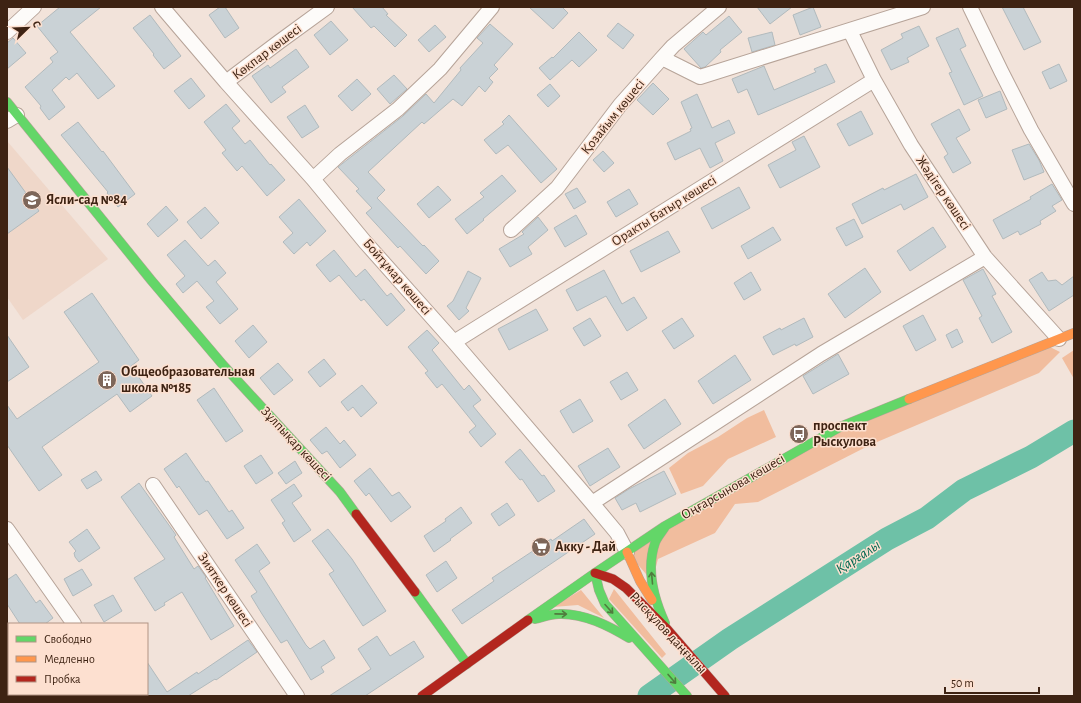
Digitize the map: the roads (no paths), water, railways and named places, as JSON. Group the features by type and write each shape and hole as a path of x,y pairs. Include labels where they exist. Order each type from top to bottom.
{"main road":[{"name":"Зұлпықар көшесі","path":"7,102 12,118 77,188 151,280 223,365 340,492 428,609 467,664"},
{"name":"Оңғарсынова көшесі","path":"422,696 523,623 665,526 744,480 840,427 1074,333"},
{"path":"659,612 652,581 651,559 655,543 665,526"},
{"path":"627,552 640,582 659,612 667,629"},
{"name":"Рысқұлов даңғылы","path":"595,573 613,579 626,588 667,629 725,696"},
{"name":"Рысқұлов даңғылы","path":"595,573 599,590 605,604 687,696"},
{"path":"523,623 551,614 575,614 594,620 627,636 646,650"}],"street":[{"path":"7,32 34,7"},
{"name":"Бойтұмар көшесі","path":"162,7 226,82 313,179 365,242 454,342 592,503 617,533 627,552"},
{"name":"Көкпар көшесі","path":"226,82 327,7"},
{"path":"313,179 340,154 398,109 440,69 492,7"},
{"name":"Қозайым көшесі","path":"511,230 557,188 620,106 673,46 719,7"},
{"path":"662,58 700,77 923,7"},
{"path":"970,7 1031,130 1074,204"},
{"name":"Жәдігер көшесі","path":"850,31 874,80 911,145 985,257 1059,339"},
{"name":"Оракты Батыр көшесі","path":"454,342 874,80"},
{"path":"592,503 820,354 985,257"},
{"name":"Зияткер көшесі","path":"153,485 297,696"},
{"path":"7,529 73,623"}],"waterway":[{"name":"Қарғалы","path":"649,696 730,639 887,539 927,518 964,490 1031,457 1074,431"}],"place":[{"name":"Ясли-сад №84","path":"32,200"},
{"name":"Общеобразовательная школа №185","path":"107,380"},
{"name":"проспект Рыскулова","path":"799,434"},
{"name":"Акку - Дай","path":"541,547"}]}
